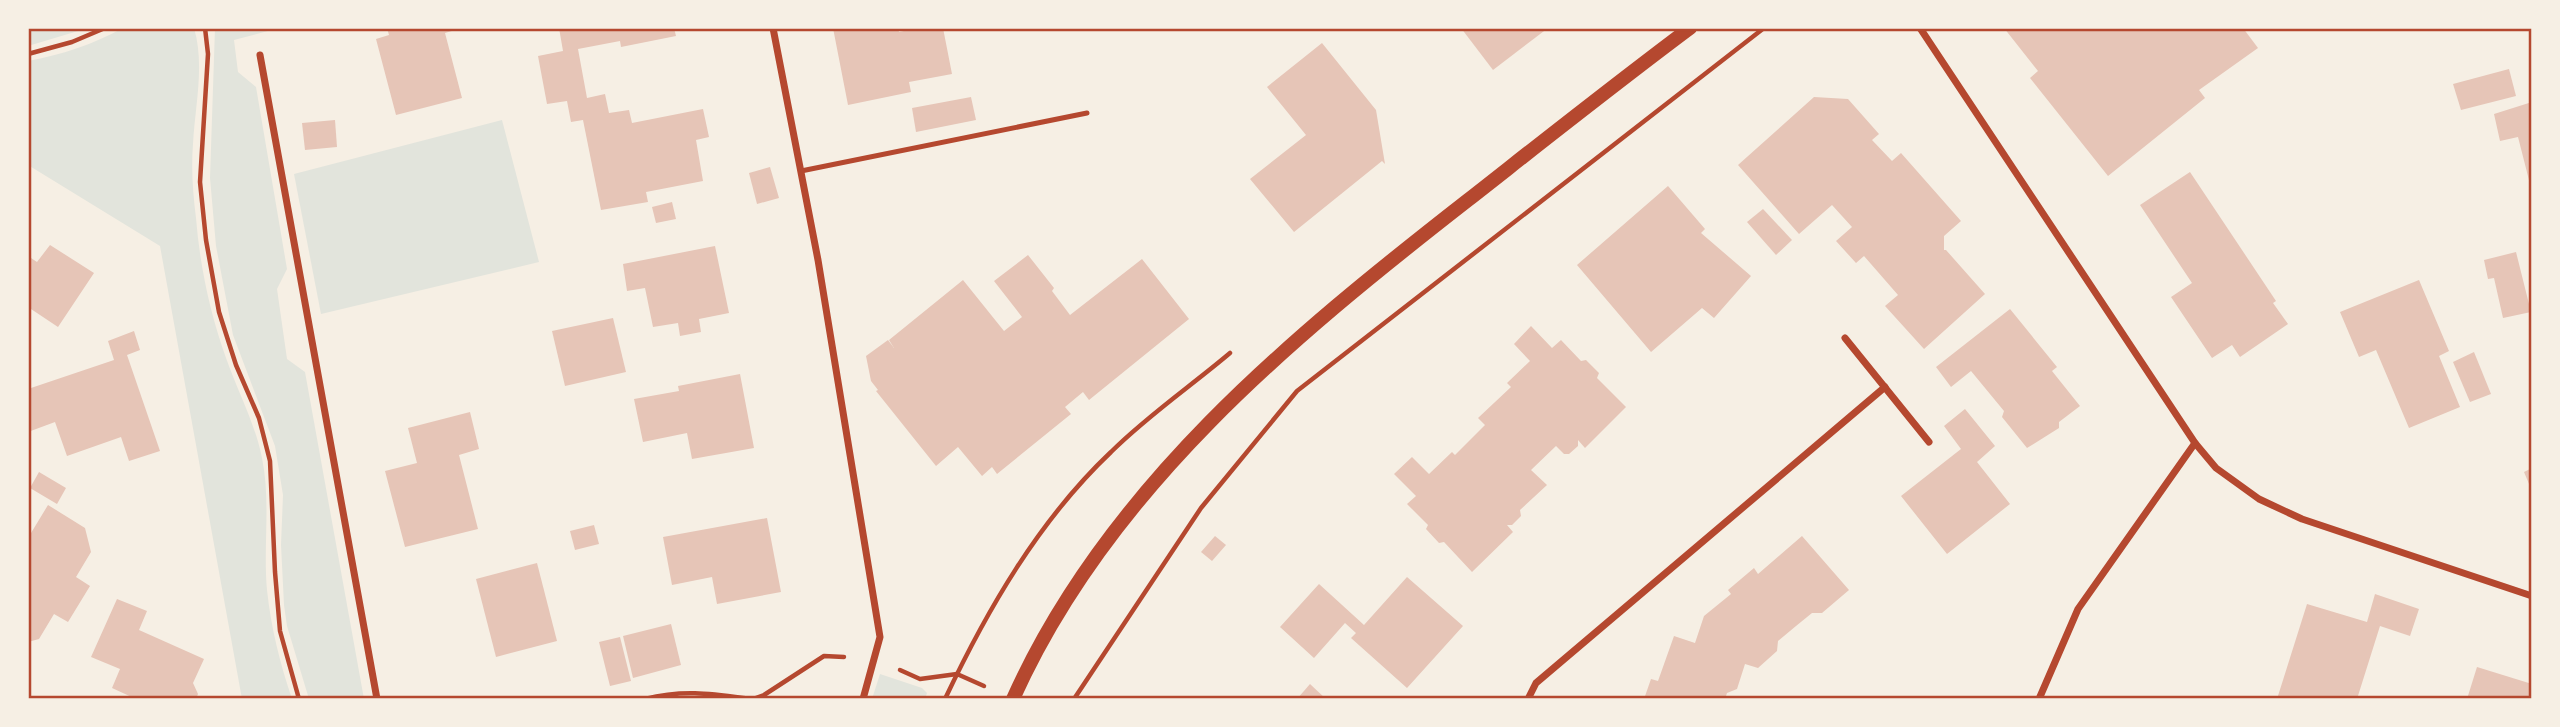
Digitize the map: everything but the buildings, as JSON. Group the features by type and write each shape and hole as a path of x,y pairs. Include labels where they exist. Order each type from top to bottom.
{"main road":[{"path":"1013,699 1025,672 1090,562 1112,533 1142,495 1272,362 1365,281 1690,28"}],"street":[{"path":"773,28 818,260 880,637 863,699"},
{"path":"1920,28 2195,443 2216,468 2259,499 2302,519 2532,596"},
{"path":"260,55 377,699"},
{"path":"1845,338 1929,442"},
{"path":"1528,699 1536,683 1885,387"},
{"path":"2039,699 2078,609 2195,443"}],"lane":[{"path":"801,172 1087,113"}],"path":[{"path":"28,54 72,42 105,28"},
{"path":"205,28 208,54 200,182 206,240 219,312 236,365 259,418 270,461 275,572 281,631 299,699"},
{"path":"1074,699 1201,508 1297,391 1764,28"},
{"path":"945,699 1005,585 1064,503 1111,451 1238,347"},
{"path":"645,699 682,692 700,692 751,699"}],"shaded area":[{"path":"28,28 88,28 28,46"},
{"path":"123,28 194,28 199,71 192,172 200,254 206,290 220,341 251,420 262,458 266,491 266,574 269,604 276,645 292,699 242,699 160,246 28,165 28,61 77,48"},
{"path":"215,28 279,28 234,40 238,72 256,87 287,269 277,289 287,359 305,372 364,699 309,699 287,626 281,545 283,495 275,446 233,335 216,246 210,178"},
{"path":"502,120 539,262 321,314 294,174"},
{"path":"880,674 922,688 927,693 925,699 872,699"}]}
